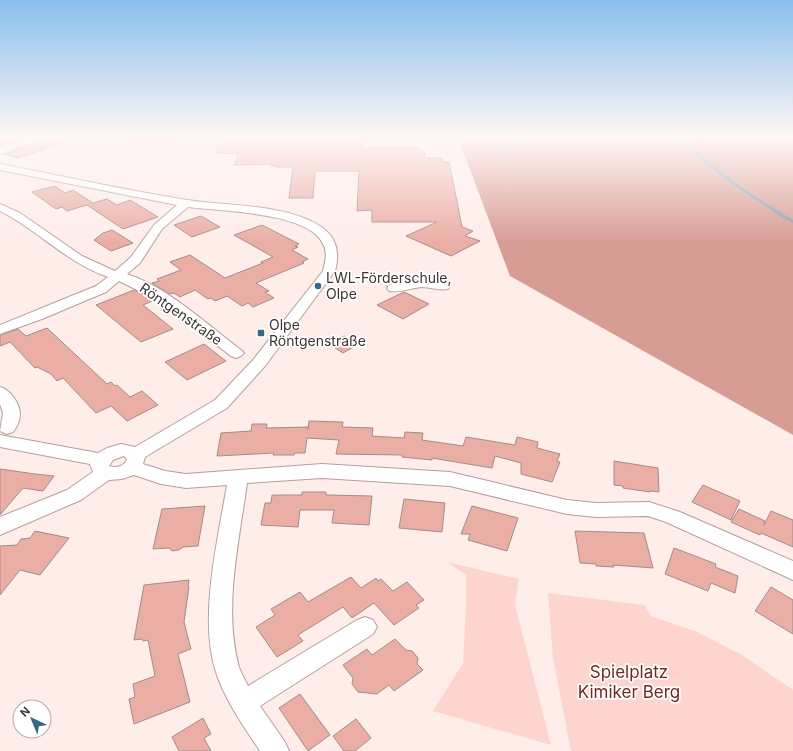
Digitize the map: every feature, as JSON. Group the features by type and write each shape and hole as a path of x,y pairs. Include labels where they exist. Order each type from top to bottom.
{"street":[{"path":"0,392 10,405 13,418 4,434 54,452 104,466 118,474 132,461 221,404 242,383 329,271 333,258 331,245 315,228 292,218 262,212 185,203 31,173"},
{"path":"0,330 101,289 136,260 158,227 185,203"},
{"name":"Röntgenstraße","path":"0,207 16,215 78,259 103,272 118,275 131,280 162,297 236,353"},
{"path":"394,288 423,283 443,286"},
{"path":"132,461 161,477 186,481 322,472 450,479 567,507 596,510 649,509 673,517 793,570"},
{"path":"0,527 10,521 74,495 104,466"},
{"path":"238,478 222,582 221,637 227,669 243,704 276,751"},
{"path":"243,704 365,627"}],"green space":[{"path":"447,562 519,579 515,605 551,745 433,711 463,663 466,575"},
{"name":"Spielplatz Kimiker Berg","path":"548,593 644,605 651,616 697,632 742,655 793,690 793,751 571,751 553,658"}],"shaded area":[{"path":"471,173 793,173 793,435 510,276"}],"building":[{"path":"292,173 315,173 313,198 289,198"},
{"path":"359,173 451,173 462,227 473,231 465,236 480,241 451,256 406,236 437,222 372,222 372,210 357,211"},
{"path":"55,186 65,193 73,190 93,203 107,199 117,205 130,200 158,217 123,229 87,205 67,211 62,207 56,209 32,192"},
{"path":"201,216 220,227 192,237 174,225"},
{"path":"262,225 299,244 295,246 298,247 292,250 308,259 302,262 304,263 256,283 269,291 265,292 274,298 253,307 248,303 242,306 227,296 215,301 211,298 208,299 195,290 180,297 174,293 170,294 152,283 159,281 157,279 181,270 170,262 190,255 225,278 263,263 261,262 273,257 234,235"},
{"path":"112,230 133,243 111,251 94,240 103,233"},
{"path":"134,290 155,300 143,305 173,329 141,342 96,305"},
{"path":"404,292 429,304 403,319 377,305"},
{"path":"47,328 107,384 111,382 115,386 117,385 130,397 142,391 158,405 127,421 111,406 96,413 63,378 57,381 51,374 37,367 35,368 10,342 0,346 0,335 18,329 26,336"},
{"path":"344,336 359,344 343,353 329,344"},
{"path":"204,344 226,361 187,380 165,362"},
{"path":"309,421 343,422 342,427 373,428 372,436 404,438 405,432 423,433 422,440 463,446 466,437 515,445 517,437 538,442 537,448 560,454 557,461 560,462 552,482 521,474 521,463 495,456 492,468 432,458 432,460 402,457 402,455 336,454 339,440 307,438 305,453 294,453 294,455 273,455 274,453 217,456 221,433 251,431 252,424 267,424 266,428 308,427 308,429"},
{"path":"614,461 658,468 659,492 623,488 623,486 614,485"},
{"path":"0,469 54,476 43,491 23,488 0,515"},
{"path":"703,485 740,501 731,520 692,502"},
{"path":"302,492 326,492 326,495 372,496 369,525 332,523 334,510 300,510 298,527 261,525 265,503 271,503 272,495 302,495"},
{"path":"404,499 445,503 442,532 399,528"},
{"path":"205,506 198,546 183,547 179,550 172,551 169,548 153,549 162,509"},
{"path":"472,506 518,518 507,551 468,540 470,534 461,534"},
{"path":"739,509 765,521 764,525 771,511 793,520 793,547 761,533 760,535 731,522"},
{"path":"35,531 69,538 40,575 20,570 0,595 0,546 17,545 21,539 30,538"},
{"path":"575,531 644,533 653,568 613,565 614,567 596,566 596,564 580,563"},
{"path":"674,548 716,564 715,567 738,576 735,593 711,583 708,591 665,574"},
{"path":"351,577 361,588 376,578 378,581 381,579 393,591 407,582 424,600 416,605 419,608 394,625 374,603 352,618 343,607 298,635 303,641 277,657 256,627 275,615 271,609 300,592 308,602"},
{"path":"189,580 184,622 191,649 178,654 190,702 134,724 129,699 135,697 133,684 155,676 148,640 134,640 144,585"},
{"path":"771,587 793,600 793,634 755,611"},
{"path":"395,639 406,650 412,651 418,658 417,664 423,670 394,691 389,685 377,694 358,692 352,684 353,678 343,665 367,649 372,655"},
{"path":"300,694 330,735 308,751 279,708"},
{"path":"203,718 211,734 204,738 211,751 179,751 172,737"},
{"path":"356,719 371,738 355,751 344,751 333,736"}],"waterway":[{"path":"720,173 749,194 793,222"}],"place":[{"name":"LWL-Förderschule, Olpe","path":"318,286"},
{"name":"Olpe Röntgenstraße","path":"261,333"}]}
